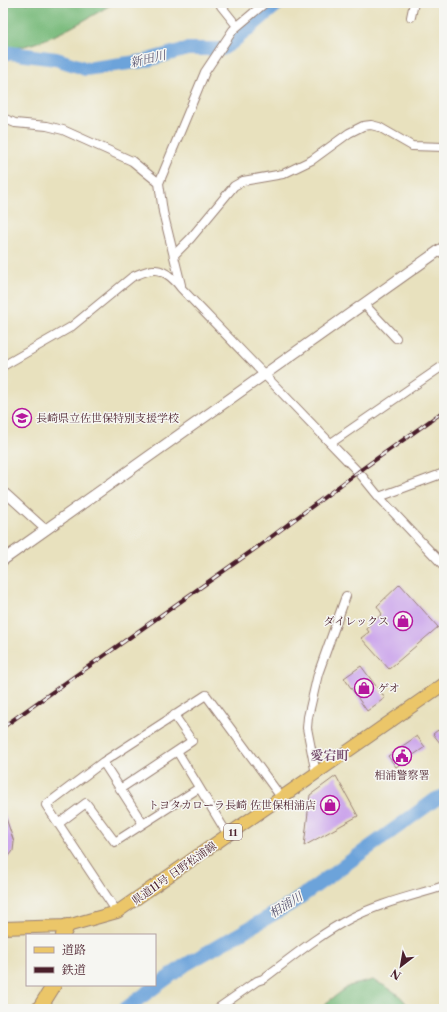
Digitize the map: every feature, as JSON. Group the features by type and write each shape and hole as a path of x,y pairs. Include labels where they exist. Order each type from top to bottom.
{"highway":[{"path":"40,1009 53,986"},
{"path":"52,1009 63,986"}],"main road":[{"name":"県道11号 日野松浦線","path":"3,928 66,932 117,912 444,684"}],"street":[{"path":"221,3 221,6 237,26"},
{"path":"181,288 159,183 205,72 233,30 264,3"},
{"path":"411,17 414,3"},
{"path":"3,118 15,123 47,126 63,130 132,161 159,183"},
{"path":"174,255 190,239 234,186 243,181 283,174 312,160 349,133 363,126 371,124 379,127 412,146 444,147"},
{"path":"3,560 364,304 442,252"},
{"path":"3,366 71,327 132,277 144,272 156,270 174,279 331,443 444,566"},
{"path":"364,304 396,338"},
{"path":"331,443 444,365"},
{"path":"379,497 444,473"},
{"path":"3,491 46,530"},
{"path":"316,774 307,728 308,717 318,674 346,596"},
{"path":"117,912 46,805 103,762 206,694 281,797"},
{"path":"120,789 192,741 174,715"},
{"path":"177,751 228,835"},
{"path":"103,762 143,824"},
{"path":"58,824 86,803 114,842 199,788"},
{"path":"217,1009 257,981 263,979 328,931 350,918 373,908 444,886"}],"green space":[{"path":"3,3 114,3 74,26 46,39 17,48 3,49"},
{"path":"373,980 399,995 407,1004 409,1009 318,1009 349,986"}],"building":[{"name":"ダイレックス","path":"400,584 438,627 389,669 361,638 369,632 366,628 382,614 377,606"},
{"name":"ゲオ","path":"361,666 385,698 367,711 344,678"},
{"path":"438,730 444,738 444,748 433,734"},
{"name":"相浦警察署","path":"417,736 425,747 396,767 388,756"},
{"name":"トヨタカローラ長崎 佐世保相浦店","path":"336,776 358,816 304,846 310,795"},
{"path":"3,812 14,842 13,851 3,864"}],"waterway":[{"name":"新田川","path":"3,52 56,59 85,69 144,61 187,49 222,49 233,42 279,3"},
{"name":"相浦川","path":"125,1009 185,965 291,904 436,799 444,796"}],"railway":[{"path":"3,727 259,546 358,472 444,411"}],"place":[{"name":"長崎県立佐世保特別支援学校","path":"22,418"},
{"name":"ダイレックス","path":"403,621"},
{"name":"ゲオ","path":"364,688"},
{"name":"相浦警察署","path":"402,756"},
{"name":"トヨタカローラ長崎 佐世保相浦店","path":"330,805"}],"district":[{"name":"愛宕町","path":"330,755"}]}
